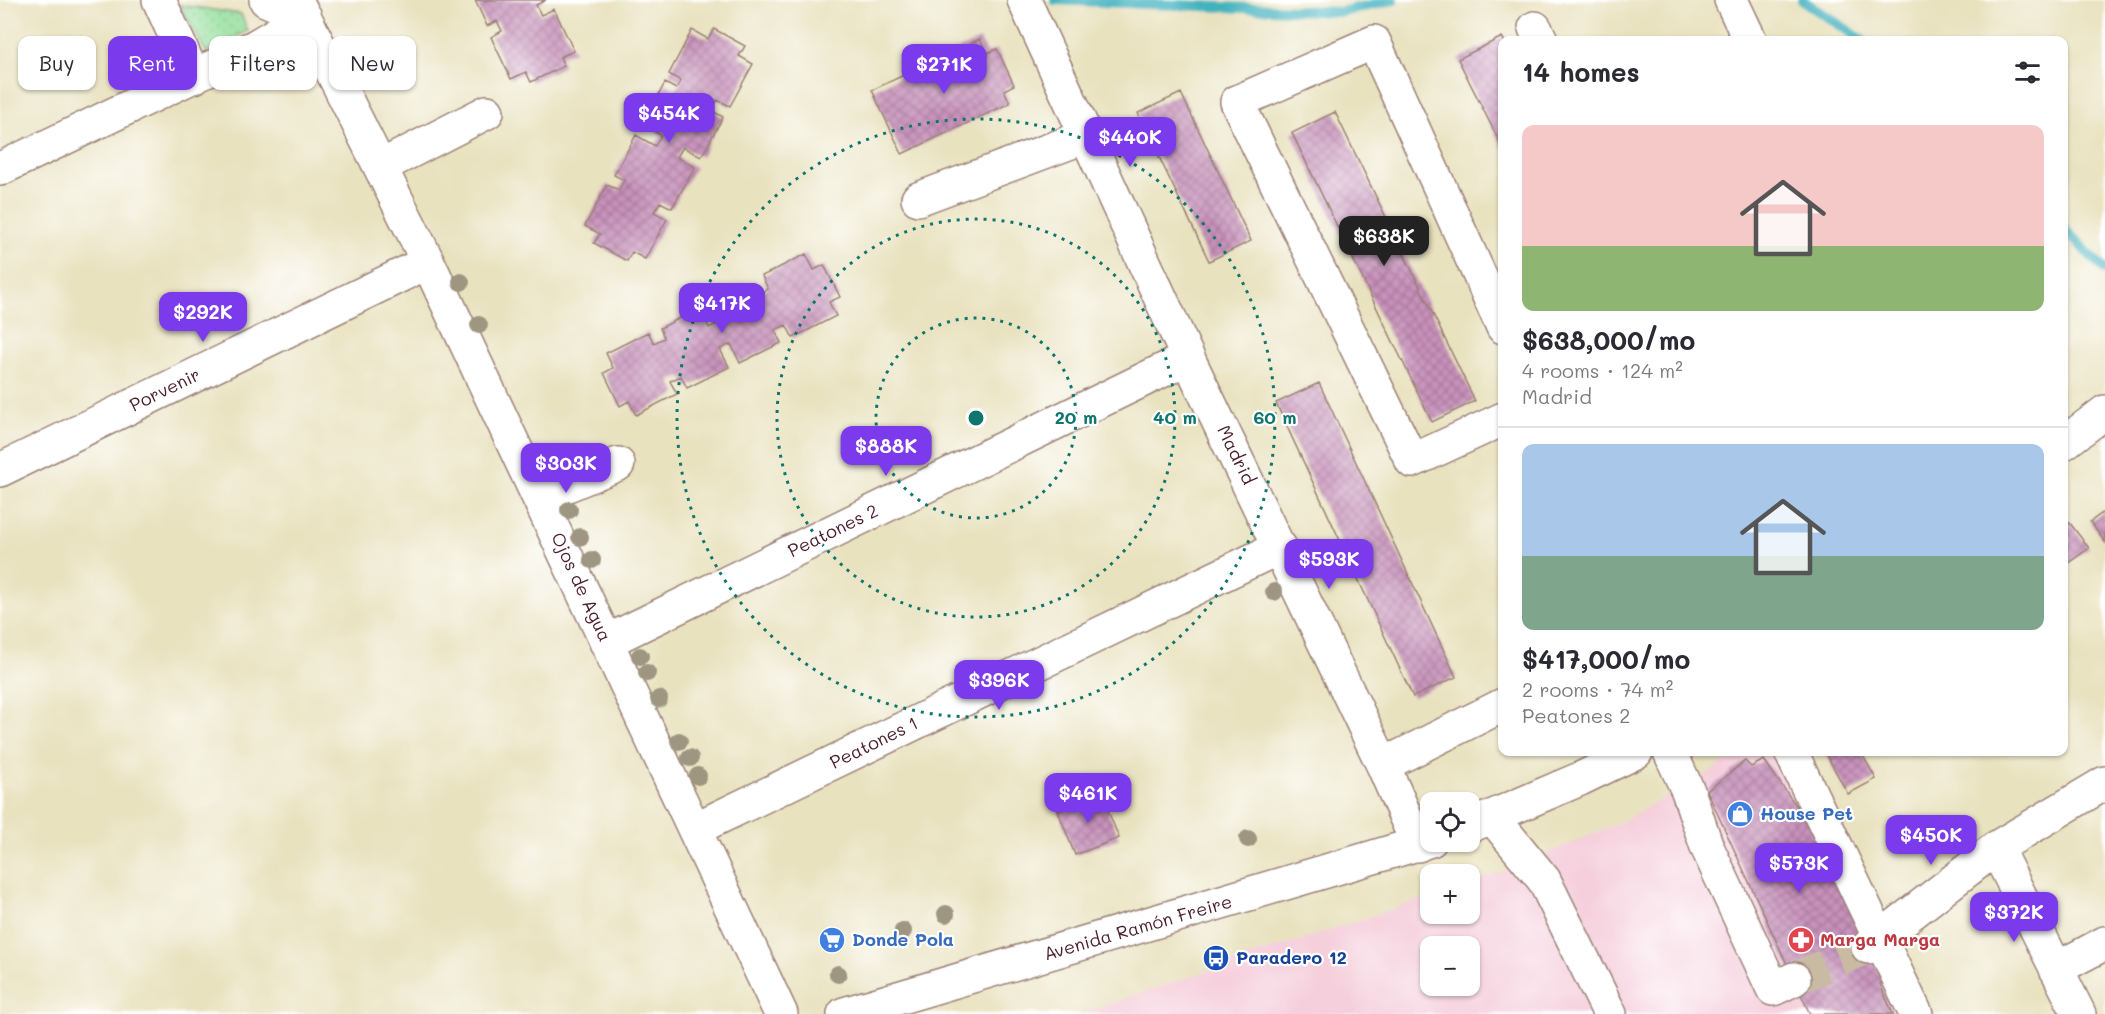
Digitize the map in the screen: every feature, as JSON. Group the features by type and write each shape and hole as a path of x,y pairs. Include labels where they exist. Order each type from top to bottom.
{"street":[{"path":"159,0 175,36"},
{"path":"266,0 301,9"},
{"name":"Madrid","path":"1024,0 1188,358 1383,765 1420,835"},
{"path":"1731,0 1748,36"},
{"path":"197,76 256,46 301,9"},
{"name":"Ojos de Agua","path":"301,9 428,262 781,1014"},
{"path":"1498,316 1374,42 1236,102 1412,461 1498,421"},
{"path":"0,169 167,90"},
{"path":"380,167 487,112"},
{"path":"918,199 1087,136"},
{"name":"Porvenir","path":"0,470 428,262"},
{"name":"Peatones 2","path":"606,642 1188,358"},
{"path":"2068,440 2105,412"},
{"path":"539,497 618,464"},
{"name":"Peatones 1","path":"695,829 1280,548"},
{"path":"1383,765 1498,708"},
{"path":"1610,1014 1544,880 1482,822 1627,756"},
{"path":"1672,756 1688,791 1707,848 1773,989 1794,979"},
{"path":"1793,756 1882,936 1916,1014"},
{"path":"1882,936 1996,848 2105,783"},
{"name":"Avenida Ramón Freire","path":"844,1014 1420,844"},
{"path":"1996,848 2079,1014"},
{"path":"2056,969 2105,943"}],"shaded area":[{"path":"1732,756 1810,756 1932,1014 1079,1014 1420,900 1420,924 1480,924 1480,880 1619,823 1710,772"}],"green space":[{"path":"180,5 241,14 248,31 238,36 209,36 209,50 206,52"}],"building":[{"path":"475,0 546,0 536,5 541,15 554,9 574,51 560,57 564,66 531,82 526,72 511,79 491,37 502,31 497,21 487,26"},
{"path":"714,29 745,46 739,56 753,64 730,106 717,100 711,110 723,117 701,157 683,147 677,157 695,167 672,208 660,202 654,212 667,219 645,259 632,252 627,261 594,243 600,234 585,226 607,185 619,190 624,180 614,175 636,135 655,146 661,135 642,125 665,83 676,89 681,81 669,74 692,30 708,39"},
{"path":"980,39 987,53 997,49 1014,85 1004,90 1010,103 902,154 872,90"},
{"path":"1498,39 1498,139 1458,59"},
{"path":"1181,93 1251,241 1209,261 1138,113"},
{"path":"1335,112 1475,401 1432,422 1292,133"},
{"path":"806,254 814,270 824,265 840,297 829,302 836,316 793,338 786,325 775,330 781,343 740,363 731,344 720,349 729,367 687,388 681,376 670,381 677,394 636,415 629,401 620,406 604,373 613,368 606,353 648,332 654,343 664,338 660,328 700,308 709,328 720,322 711,303 753,282 759,293 768,289 762,276"},
{"path":"1319,383 1456,677 1413,697 1276,403"},
{"path":"2105,511 2105,542 2090,522"},
{"path":"2068,523 2089,548 2068,563"},
{"path":"1827,756 1863,756 1876,779 1848,794"},
{"path":"1764,760 1801,813 1806,809 1884,982 1880,984 1893,1014 1810,1014 1707,791 1745,761 1751,767"},
{"path":"1101,793 1119,838 1075,855 1058,811"}],"waterway":[{"path":"1055,0 1340,12 1393,0"},
{"path":"1802,0 1856,36"},
{"path":"2068,233 2105,270"}],"tunnel":[{"path":"1794,979 1868,947"}],"place":[{"name":"House Pet","path":"1740,814"},
{"name":"Donde Pola","path":"832,940"},
{"name":"Marga Marga","path":"1801,940"},
{"name":"Paradero 12","path":"1216,958"}]}
